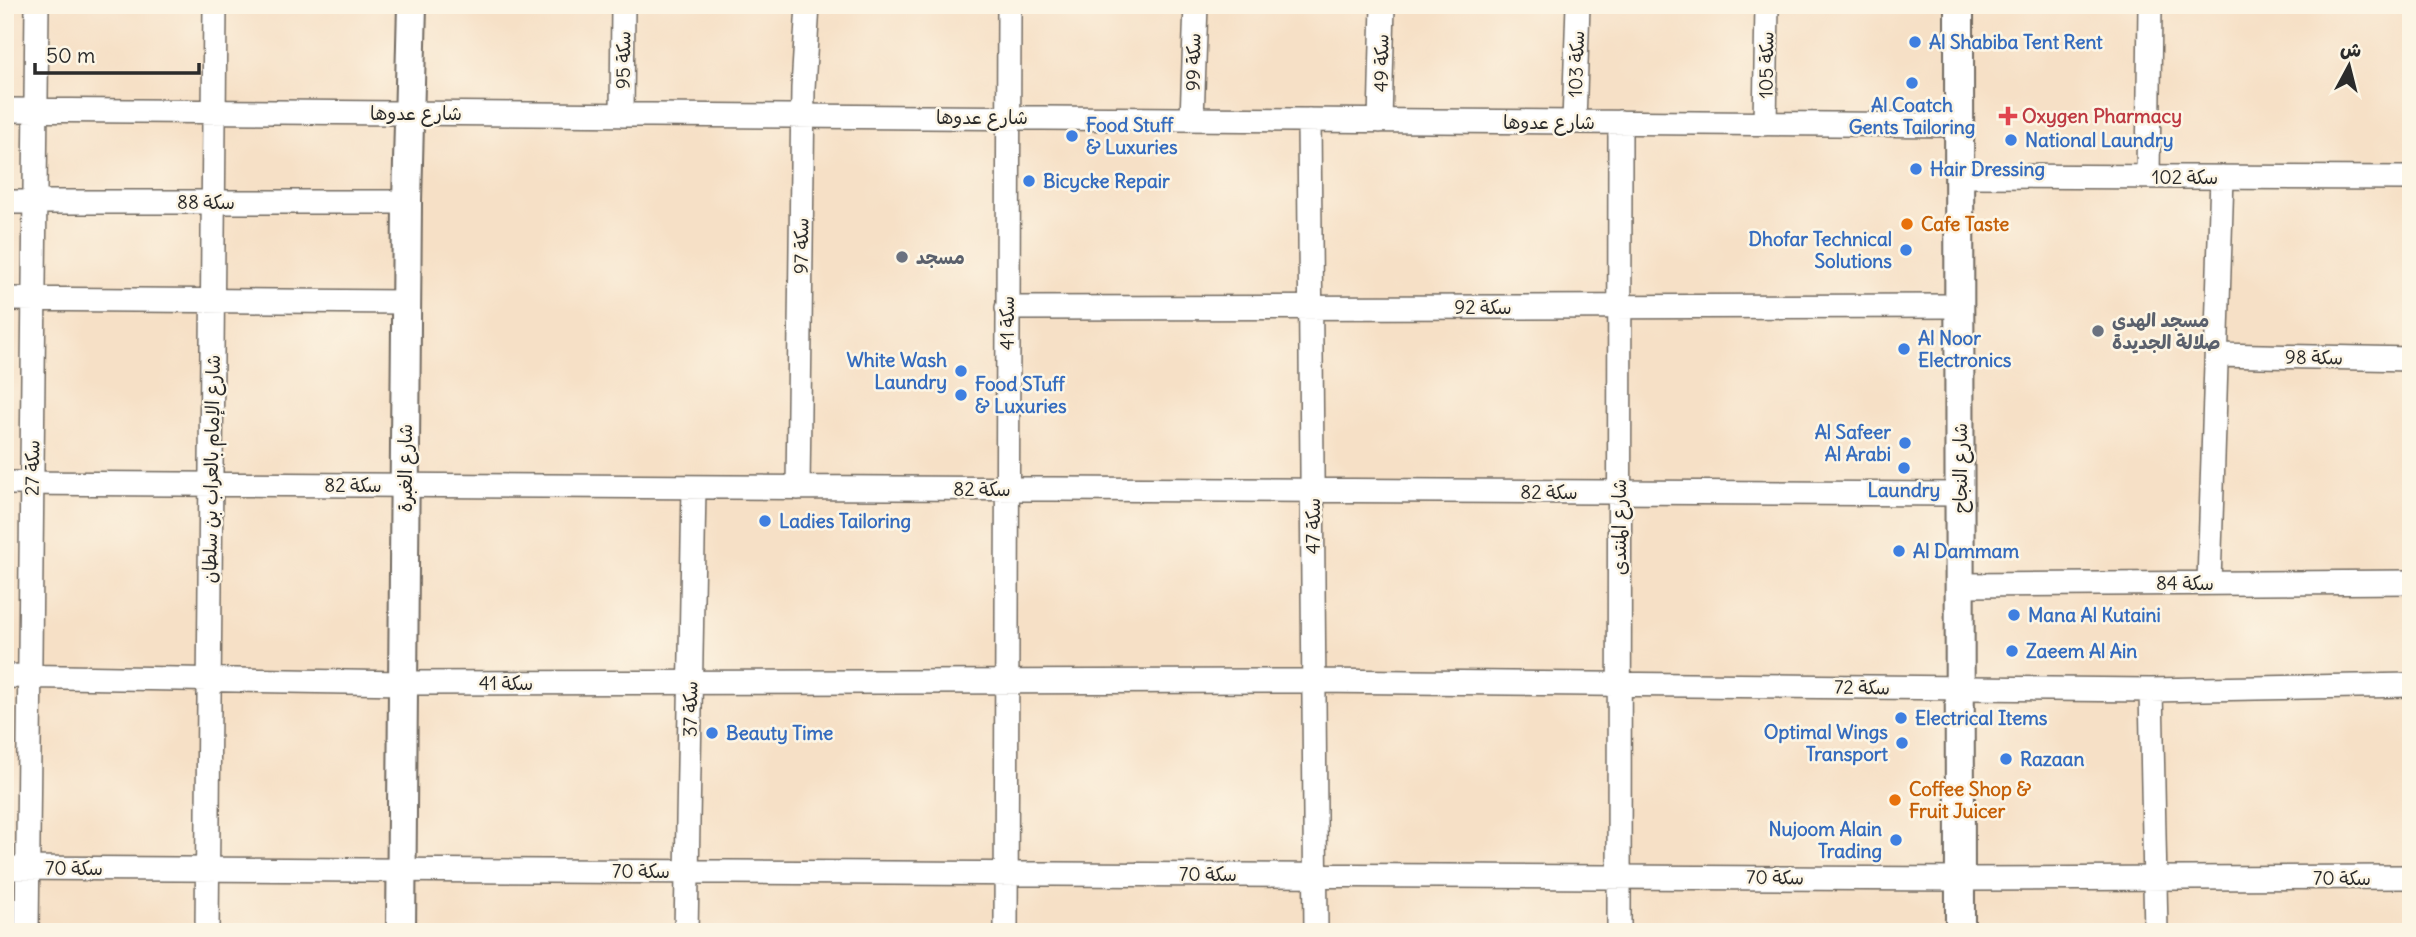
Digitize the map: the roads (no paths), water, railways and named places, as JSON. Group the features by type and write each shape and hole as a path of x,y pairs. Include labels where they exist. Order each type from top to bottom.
{"street":[{"name":"سكة 27","path":"27,932 17,868 30,676 37,5"},
{"name":"شارع الإمام بالعراب بن سلطان","path":"207,932 215,5"},
{"name":"شارع الغبرة","path":"401,932 407,202 412,5"},
{"name":"سكة 95","path":"622,115 623,5"},
{"name":"سكة 97","path":"798,488 808,5"},
{"name":"سكة 41","path":"1006,932 1009,5"},
{"name":"سكة 99","path":"1192,119 1196,5"},
{"name":"سكة 49","path":"1380,121 1383,5"},
{"name":"سكة 103","path":"1574,122 1578,5"},
{"name":"سكة 105","path":"1765,124 1767,5"},
{"name":"شارع النجاح","path":"1959,5 1960,932"},
{"path":"2148,177 2150,5"},
{"name":"شارع عدوها","path":"5,110 1960,125"},
{"name":"سكة 47","path":"1310,120 1316,932"},
{"name":"شارع المنتدى","path":"1619,932 1620,122"},
{"name":"سكة 102","path":"1960,176 2411,178"},
{"path":"2209,582 2222,177"},
{"name":"سكة 88","path":"5,202 407,202"},
{"path":"5,299 406,302"},
{"name":"سكة 92","path":"1007,308 1960,306"},
{"name":"سكة 98","path":"2217,355 2411,359"},
{"name":"سكة 82","path":"5,483 1960,494"},
{"name":"سكة 37","path":"686,932 694,487"},
{"name":"سكة 84","path":"1960,584 2411,582"},
{"name":"سكة 41","path":"5,676 403,684 1314,681"},
{"name":"سكة 72","path":"1314,681 2151,691 2411,685"},
{"path":"2151,691 2156,932"},
{"name":"سكة 70","path":"17,868 1960,879 2411,877"}],"place":[{"name":"Al Shabiba Tent Rent","path":"1915,42"},
{"name":"Al Coatch Gents Tailoring","path":"1912,83"},
{"name":"Oxygen Pharmacy","path":"2008,116"},
{"name":"Food Stuff & Luxuries","path":"1072,136"},
{"name":"National Laundry","path":"2011,140"},
{"name":"Hair Dressing","path":"1916,169"},
{"name":"Bicycke Repair","path":"1029,181"},
{"name":"Cafe Taste","path":"1907,224"},
{"name":"Dhofar Technical Solutions","path":"1906,250"},
{"name":"مسجد","path":"902,257"},
{"name":"مسجد الهدى صلالة الجديدة","path":"2098,331"},
{"name":"Al Noor Electronics","path":"1904,349"},
{"name":"White Wash Laundry","path":"961,371"},
{"name":"Food STuff & Luxuries","path":"961,395"},
{"name":"Al Safeer Al Arabi","path":"1905,443"},
{"name":"Laundry","path":"1904,468"},
{"name":"Ladies Tailoring","path":"765,521"},
{"name":"Al Dammam","path":"1899,551"},
{"name":"Mana Al Kutaini","path":"2014,615"},
{"name":"Zaeem Al Ain","path":"2012,651"},
{"name":"Electrical Items","path":"1901,718"},
{"name":"Beauty Time","path":"712,733"},
{"name":"Optimal Wings Transport","path":"1902,743"},
{"name":"Razaan","path":"2006,759"},
{"name":"Coffee Shop & Fruit Juicer","path":"1895,800"},
{"name":"Nujoom Alain Trading","path":"1896,840"}]}
